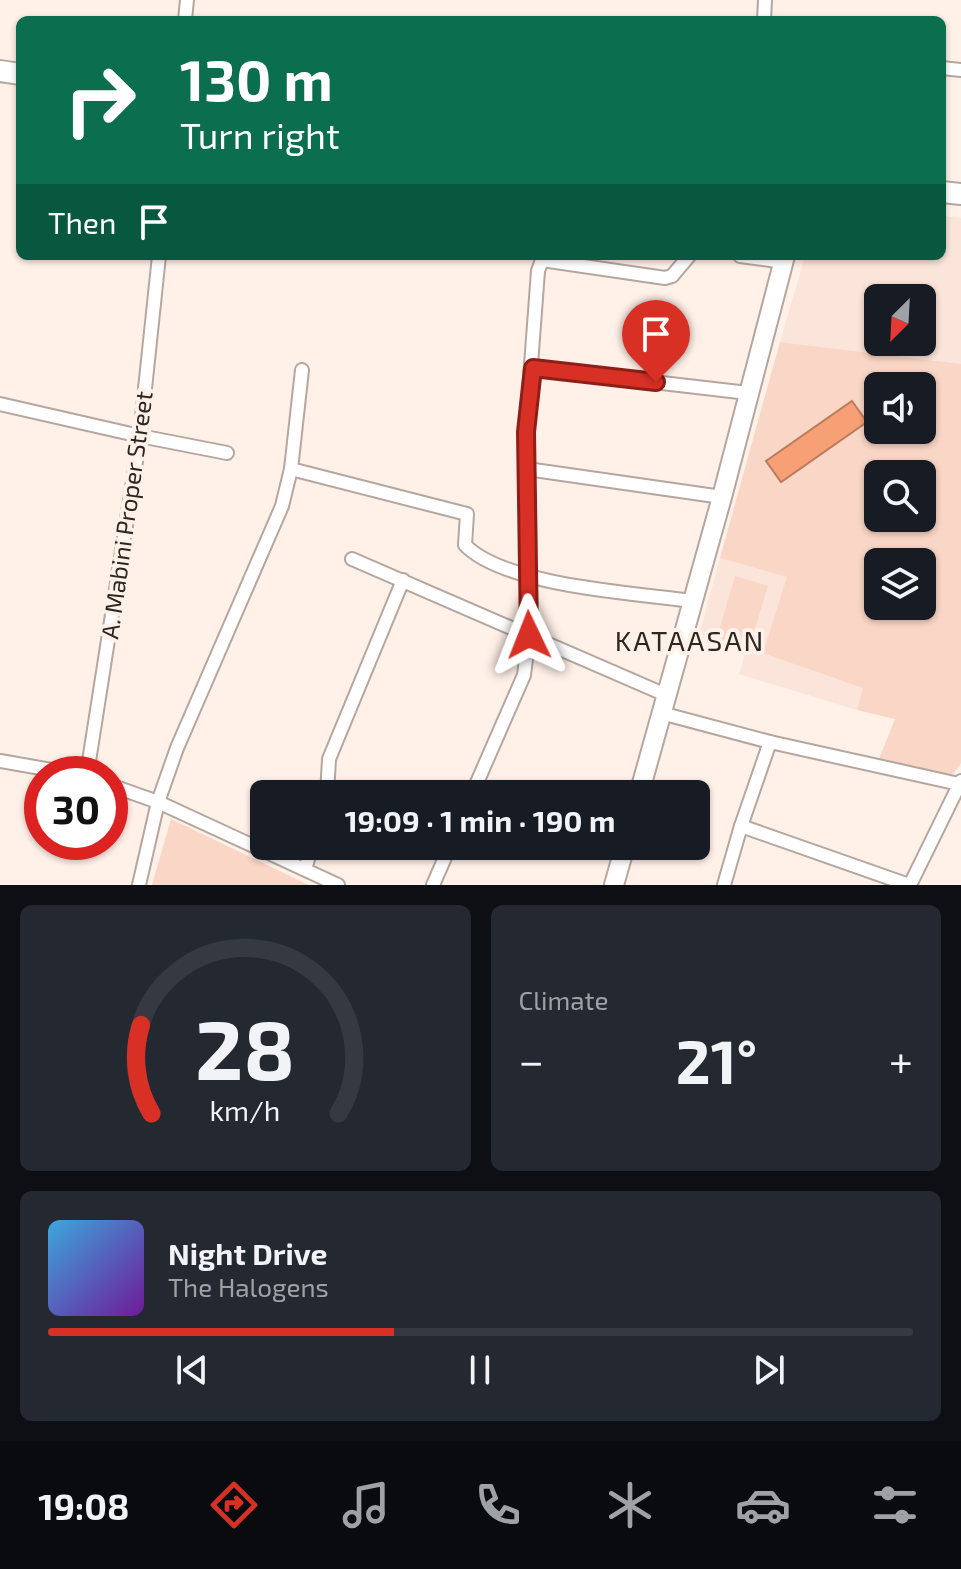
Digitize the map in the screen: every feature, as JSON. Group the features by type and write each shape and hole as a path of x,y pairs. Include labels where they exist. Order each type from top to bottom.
{"main road":[{"path":"643,780 785,260"},
{"path":"614,885 621,860"}],"street":[{"name":"A. Mabini Proper Street","path":"90,756 140,436 159,260"},
{"path":"478,780 524,675 529,635 526,432 538,271 542,260 665,278 672,276 686,260"},
{"path":"533,368 748,393"},
{"path":"139,885 158,802 177,748 282,506 291,469 302,370"},
{"path":"0,404 227,453"},
{"path":"291,469 467,514 465,545 481,559 527,577 693,601"},
{"path":"527,469 722,497"},
{"path":"352,559 529,635 664,704 770,742 960,782 909,885 741,826"},
{"path":"328,780 329,759 403,580"},
{"path":"724,885 770,742"},
{"path":"0,761 24,765"},
{"path":"128,791 158,802 338,885"},
{"path":"305,869 308,860"},
{"path":"433,885 444,860"}],"shaded area":[{"path":"946,216 961,218 961,364 895,356 936,356 936,284 864,284 864,352 780,342 804,260 946,260"},
{"path":"780,342 864,352 864,356 895,356 961,364 961,763 951,777 879,759 895,719 857,710 863,688 763,653 787,577 720,558"},
{"path":"852,401 864,418 864,424 781,482 766,461"},
{"path":"720,558 787,577 864,688 857,710 739,674 746,651 699,636"},
{"path":"735,576 768,586 749,648 717,638"},
{"path":"171,819 250,857 250,860 257,860 309,885 152,885"}],"district":[{"name":"KATAASAN","path":"690,640"}],"route":[{"path":"529,635 526,432 533,368 656,382"}]}
